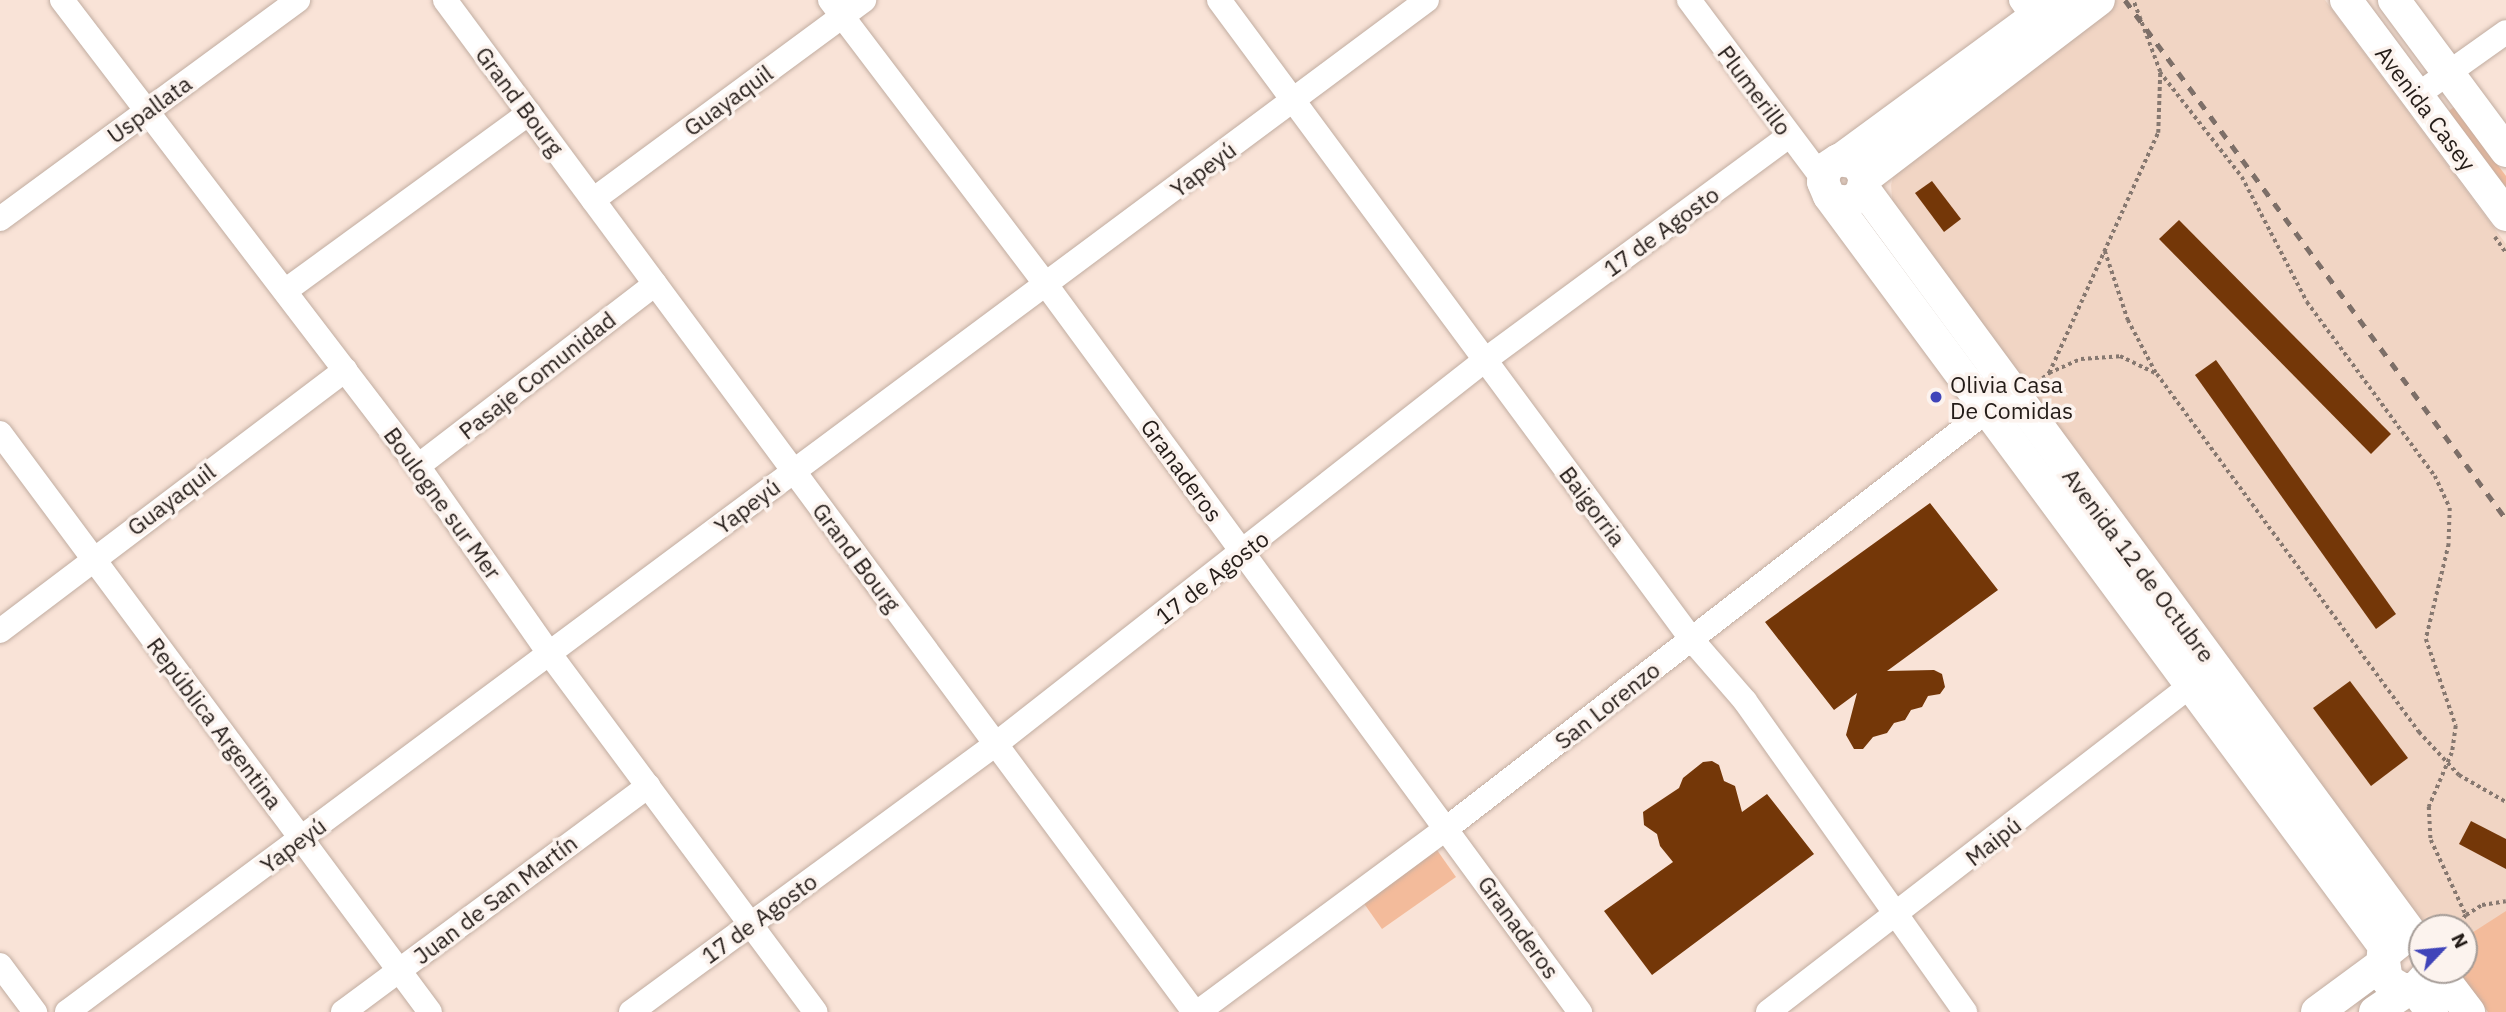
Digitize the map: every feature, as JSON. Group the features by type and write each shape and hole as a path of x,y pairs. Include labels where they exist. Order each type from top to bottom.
{"main road":[{"path":"1833,180 2041,15 2099,0"},
{"name":"Avenida Casey","path":"2346,0 2506,215"},
{"name":"Avenida Casey","path":"2394,0 2506,151"},
{"path":"1865,183 2041,15"},
{"name":"Avenida 12 de Octubre","path":"2401,949 2190,686 2005,401 1865,183 1857,163 1833,180 2005,401 2215,667 2401,949"},
{"path":"2401,949 2387,980 2425,986 2469,1012"},
{"path":"2317,1012 2401,949"},
{"path":"2375,1012 2425,986"}],"street":[{"name":"Boulogne sur Mer","path":"62,0 418,466 549,653 816,1012"},
{"name":"Uspallata","path":"0,219 298,0"},
{"name":"Grand Bourg","path":"445,0 1196,1012"},
{"name":"Guayaquil","path":"593,200 836,8 864,0"},
{"name":"Baigorria","path":"1219,0 1692,640 1745,701 1895,918 1965,1012"},
{"name":"Yapeyú","path":"67,1012 1047,286 1427,0"},
{"name":"Plumerillo","path":"1689,0 1789,136 1833,180"},
{"name":"Granaderos","path":"836,8 1047,286 1580,1012"},
{"path":"2416,96 2506,32"},
{"path":"285,291 529,113"},
{"name":"17 de Agosto","path":"631,1012 996,744 1244,553 1485,360 1789,136"},
{"name":"Pasaje Comunidad","path":"418,466 655,284"},
{"name":"Guayaquil","path":"0,631 93,558 345,370"},
{"name":"San Lorenzo","path":"1196,1012 1447,828 2005,401"},
{"name":"República Argentina","path":"0,433 430,1012"},
{"name":"Maipú","path":"1768,1012 1895,918 2215,667"},
{"name":"Juan de San Martín","path":"343,1012 648,786"},
{"path":"0,965 35,1012"}],"path":[{"path":"2133,0 2160,72 2242,177 2307,302 2435,476 2450,508 2449,544 2427,639 2456,726 2448,763 2430,807 2431,840 2466,914"},
{"path":"2049,373 2158,133 2160,72"},
{"path":"2104,250 2128,320 2157,374 2419,732 2459,775 2506,802"},
{"path":"2005,401 2049,373 2081,359 2120,356 2157,374"},
{"path":"2468,914 2482,905 2506,901"}],"shaded area":[{"path":"2117,0 2325,0 2506,244 2506,1012 2488,1012 2467,984 2478,984 2478,914 2416,914 1893,209 1891,185 1895,170"},
{"path":"2454,107 2506,176 2506,192 2446,113"},
{"path":"1432,843 1456,877 1382,929 1358,895"},
{"path":"2506,911 2506,1012 2488,1012 2467,984 2478,984 2478,929"}],"building":[{"path":"1932,181 1961,219 1944,232 1915,193"},
{"path":"2179,220 2391,434 2371,454 2159,239"},
{"path":"2216,360 2396,614 2376,629 2195,375"},
{"path":"1930,503 1998,590 1887,671 1934,670 1942,674 1945,687 1940,694 1928,696 1922,707 1911,710 1905,720 1894,723 1887,733 1873,737 1863,749 1854,749 1846,735 1857,693 1834,710 1765,622"},
{"path":"2350,681 2408,758 2371,786 2313,708"},
{"path":"1712,761 1719,765 1724,781 1735,786 1742,812 1767,794 1814,854 1652,975 1604,911 1673,862 1660,846 1657,834 1644,825 1643,812 1679,788 1683,778 1703,762"},
{"path":"2471,821 2506,839 2506,869 2459,844"}],"railway":[{"path":"2125,0 2506,519"}],"place":[{"name":"Olivia Casa De Comidas","path":"1936,397"}]}
